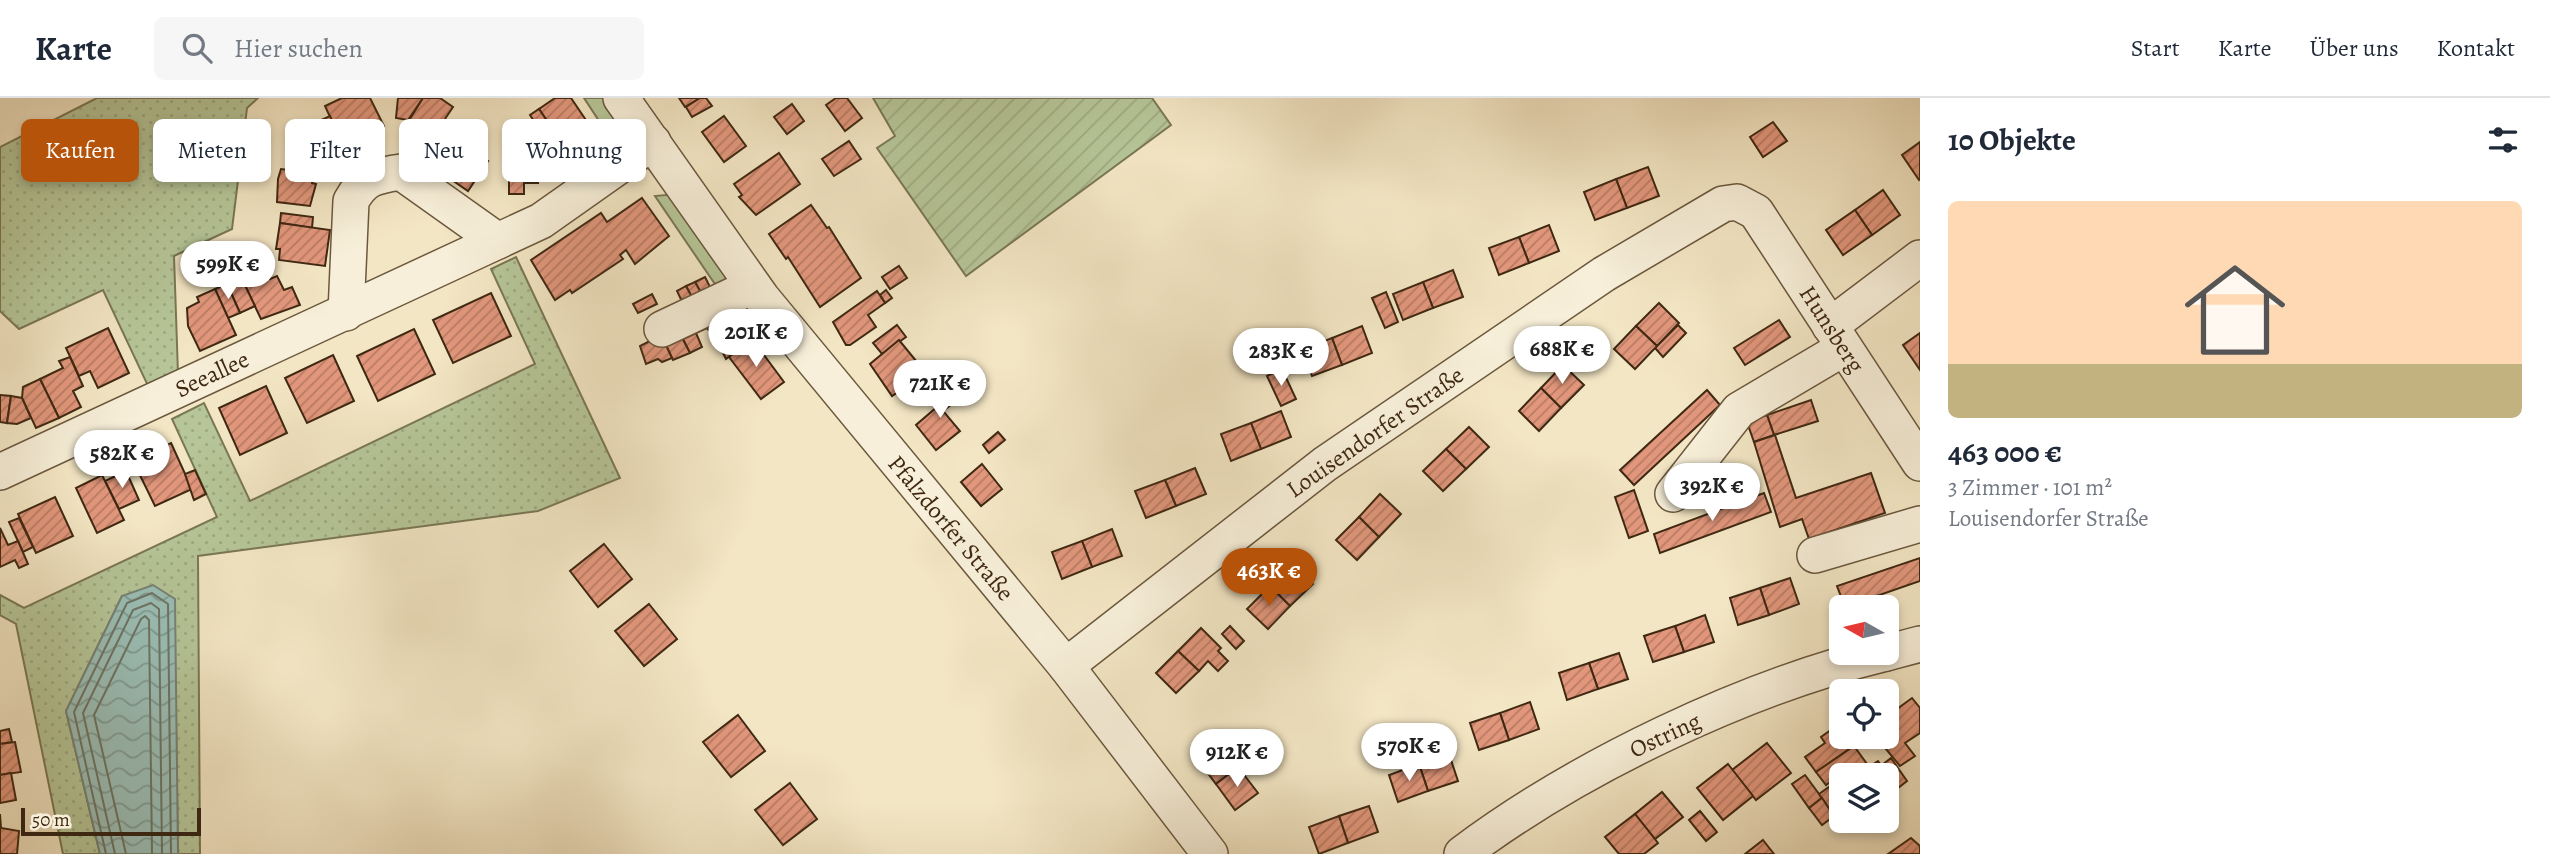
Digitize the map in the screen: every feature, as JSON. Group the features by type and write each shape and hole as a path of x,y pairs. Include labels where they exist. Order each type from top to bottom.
{"street":[{"name":"Pfalzdorfer Straße","path":"621,98 753,286 1066,666 1210,854"},
{"name":"Seeallee","path":"1,471 541,221 653,142"},
{"path":"346,313 351,201 359,185 375,176 401,172 498,241"},
{"name":"Hunsberg","path":"1737,202 1756,212 1920,463"},
{"name":"Louisendorfer Straße","path":"1066,666 1325,464 1604,274 1704,213 1723,204 1737,202"},
{"path":"1673,494 1739,410 1837,337 1920,258"},
{"path":"662,329 753,286"},
{"path":"1815,555 1920,524"},
{"name":"Ostring","path":"1899,650 1920,645"},
{"name":"Ostring","path":"1462,854 1560,788 1639,746 1786,684 1847,665"}],"green space":[{"path":"97,98 258,98 247,108 246,119 153,119 153,182 238,182 232,229 174,256 178,374 149,388 103,290 19,329 0,311 0,147 21,136 21,182 139,182 139,119 55,119"},
{"path":"584,98 607,98 622,119 598,119"},
{"path":"873,98 1152,98 1171,125 966,276 877,148 895,136"},
{"path":"677,194 733,276 721,293 655,196"},
{"path":"516,257 620,478 538,511 198,556 200,854 178,854 174,599 122,596 66,711 100,854 63,854 16,624 0,615 0,595 24,608 217,517 172,419 204,403 250,501 535,364 491,269"}],"water":[{"path":"153,585 175,599 178,854 100,854 66,711 122,596"}],"building":[{"path":"342,98 370,98 380,119 331,119 325,106"},
{"path":"398,98 423,98 409,119 396,118"},
{"path":"423,98 440,98 453,107 445,119 410,119"},
{"path":"555,98 571,98 585,119 546,119 539,109"},
{"path":"679,98 700,98 685,107"},
{"path":"700,98 706,98 712,106 692,117 686,107"},
{"path":"836,98 847,98 862,118 845,131 826,105"},
{"path":"792,104 804,121 787,134 774,117"},
{"path":"539,109 546,119 533,119 530,115"},
{"path":"724,116 746,146 724,162 702,132"},
{"path":"1773,122 1787,141 1763,157 1750,137"},
{"path":"849,141 861,159 834,176 822,159"},
{"path":"1920,142 1920,179 1919,180 1902,155"},
{"path":"779,153 800,184 756,215 739,197 742,195 734,184"},
{"path":"1648,167 1659,196 1627,208 1616,179"},
{"path":"281,169 285,170 285,182 316,184 310,206 277,202"},
{"path":"1616,179 1627,208 1595,220 1584,192"},
{"path":"455,182 474,182 468,191"},
{"path":"509,182 538,182 524,183 524,194 509,194"},
{"path":"1883,190 1900,215 1872,235 1855,210"},
{"path":"642,198 669,236 635,264 626,250 620,255 623,259 572,293 570,290 555,300 531,260 601,213 607,222"},
{"path":"811,205 827,228 829,227 861,278 820,307 788,257 786,259 769,234"},
{"path":"1855,210 1872,235 1843,255 1826,230"},
{"path":"281,213 313,217 312,228 280,223"},
{"path":"280,223 330,230 325,266 279,260 280,249 276,249"},
{"path":"1549,225 1559,251 1529,263 1519,237"},
{"path":"1519,237 1529,263 1499,275 1489,248"},
{"path":"264,266 270,279 277,276 284,290 292,287 300,305 261,319 241,277"},
{"path":"899,266 907,278 890,289 882,277"},
{"path":"1453,270 1463,297 1433,308 1423,282"},
{"path":"241,277 255,306 240,313 227,284"},
{"path":"705,277 714,295 705,300 695,282"},
{"path":"695,282 705,300 696,305 686,286"},
{"path":"1423,282 1433,308 1403,320 1393,294"},
{"path":"227,284 240,313 228,318 215,289"},
{"path":"686,286 696,305 686,310 677,291"},
{"path":"215,289 236,335 200,351 188,326 187,308 199,302 197,297"},
{"path":"886,290 892,298 885,303 880,295"},
{"path":"877,291 885,303 868,315 876,327 846,345 833,322"},
{"path":"1386,292 1398,322 1385,328 1372,298"},
{"path":"491,293 511,336 453,363 433,320"},
{"path":"652,294 657,304 638,313 633,304"},
{"path":"1659,303 1679,323 1657,346 1636,326"},
{"path":"727,305 741,324 717,341 707,328 683,339 678,328"},
{"path":"1779,320 1790,337 1745,365 1734,348"},
{"path":"741,324 752,339 726,359 717,341"},
{"path":"897,325 906,337 882,354 873,343"},
{"path":"1678,325 1686,333 1663,357 1655,348"},
{"path":"1362,326 1372,353 1342,365 1332,338"},
{"path":"1636,326 1657,346 1635,369 1614,349"},
{"path":"108,328 129,373 98,388 90,371 79,376 66,348"},
{"path":"414,329 435,374 378,401 357,356"},
{"path":"696,333 702,347 690,353 683,339"},
{"path":"1920,333 1920,370 1903,345"},
{"path":"680,334 690,353 673,360 664,341"},
{"path":"1332,338 1342,365 1312,376 1302,350"},
{"path":"752,339 784,382 761,399 729,357"},
{"path":"652,340 654,345 664,341 672,358 662,362 658,359 646,364 640,346"},
{"path":"899,340 926,373 892,396 870,364"},
{"path":"333,355 354,401 307,423 285,378"},
{"path":"70,357 83,386 73,391 81,407 59,418 40,379 63,368 59,361"},
{"path":"1563,365 1584,385 1561,408 1541,388"},
{"path":"1282,369 1296,399 1281,406 1267,376"},
{"path":"40,379 59,418 36,428 22,398 23,387"},
{"path":"953,385 962,396 943,411 960,431 936,450 916,425 938,406 934,401"},
{"path":"266,386 287,433 240,455 219,408"},
{"path":"1541,388 1561,408 1539,431 1519,411"},
{"path":"1707,390 1720,405 1634,485 1620,470"},
{"path":"0,395 11,396 7,423 0,422"},
{"path":"11,396 22,398 31,418 17,424 7,423"},
{"path":"1811,400 1818,421 1774,435 1767,415"},
{"path":"1281,411 1291,437 1261,449 1251,423"},
{"path":"1767,415 1774,435 1754,442 1747,422"},
{"path":"1251,423 1261,449 1231,461 1221,434"},
{"path":"1469,427 1489,447 1466,469 1446,449"},
{"path":"998,432 1005,440 989,453 983,445"},
{"path":"1775,435 1796,498 1871,473 1885,513 1809,539 1802,519 1780,527 1754,442"},
{"path":"171,443 192,489 155,506 133,461"},
{"path":"1446,449 1466,469 1443,491 1423,471"},
{"path":"982,464 1002,489 981,506 961,482"},
{"path":"1195,468 1206,494 1176,506 1165,480"},
{"path":"195,470 206,494 194,500 185,474"},
{"path":"126,471 139,500 119,509 105,481"},
{"path":"102,475 124,520 97,533 76,488"},
{"path":"1165,480 1176,506 1146,518 1135,491"},
{"path":"1634,490 1648,531 1629,538 1615,497"},
{"path":"1764,493 1771,512 1660,553 1654,534"},
{"path":"1380,494 1401,514 1379,537 1359,517"},
{"path":"55,497 73,536 36,553 18,514"},
{"path":"1359,517 1379,537 1357,560 1336,540"},
{"path":"19,518 33,547 23,552 9,522"},
{"path":"0,528 8,545 18,541 28,564 19,568 15,560 0,567"},
{"path":"1112,529 1122,556 1092,567 1082,541"},
{"path":"1082,541 1092,567 1062,579 1052,552"},
{"path":"604,544 632,579 598,607 570,571"},
{"path":"1920,558 1920,581 1880,595 1840,595 1837,586"},
{"path":"1293,563 1313,584 1290,606 1270,586"},
{"path":"1790,578 1799,604 1769,615 1760,588"},
{"path":"1270,586 1290,606 1268,629 1247,609"},
{"path":"1760,588 1769,615 1738,625 1730,598"},
{"path":"649,604 677,639 644,666 615,631"},
{"path":"1705,615 1714,642 1684,652 1675,626"},
{"path":"1230,626 1244,641 1236,649 1222,634"},
{"path":"1675,626 1684,652 1653,662 1644,636"},
{"path":"1201,628 1221,648 1218,651 1228,661 1218,671 1208,661 1199,671 1178,651"},
{"path":"1178,651 1199,671 1176,693 1156,673"},
{"path":"1619,653 1628,679 1598,689 1589,663"},
{"path":"1589,663 1598,689 1567,700 1559,673"},
{"path":"1912,698 1920,708 1920,733 1905,743 1915,756 1900,766 1886,749 1899,749 1899,708"},
{"path":"1530,702 1539,729 1509,740 1500,713"},
{"path":"1500,713 1509,740 1479,750 1470,723"},
{"path":"738,715 765,751 731,777 703,742"},
{"path":"9,729 12,742 0,744 0,731"},
{"path":"1829,731 1829,749 1850,749 1816,772 1805,757 1825,743 1821,737"},
{"path":"15,742 21,772 0,775 0,744"},
{"path":"1219,742 1238,767 1216,784 1197,759"},
{"path":"1767,743 1791,773 1756,800 1732,770"},
{"path":"1850,749 1856,749 1866,763 1829,763"},
{"path":"1449,754 1458,781 1428,791 1419,764"},
{"path":"1829,763 1829,783 1826,785 1816,772"},
{"path":"1419,764 1428,791 1398,802 1389,775"},
{"path":"1728,764 1753,796 1723,820 1697,788"},
{"path":"1238,767 1258,793 1235,810 1216,784"},
{"path":"1899,770 1907,781 1899,787"},
{"path":"11,773 16,800 0,803 0,775"},
{"path":"1805,775 1822,798 1809,808 1792,784"},
{"path":"790,783 817,819 783,845 755,810"},
{"path":"1829,787 1829,808 1819,794"},
{"path":"1662,792 1683,817 1655,839 1635,814"},
{"path":"1822,798 1829,808 1829,820 1822,825 1809,808"},
{"path":"1369,806 1378,832 1348,843 1339,816"},
{"path":"1700,811 1717,832 1706,841 1689,820"},
{"path":"0,814 1,828 19,831 17,854 0,854"},
{"path":"1635,814 1658,843 1644,854 1619,854 1605,837"},
{"path":"1339,816 1348,843 1319,854 1309,827"},
{"path":"1911,838 1920,846 1920,854 1888,854"},
{"path":"1763,840 1774,854 1745,854"}]}
